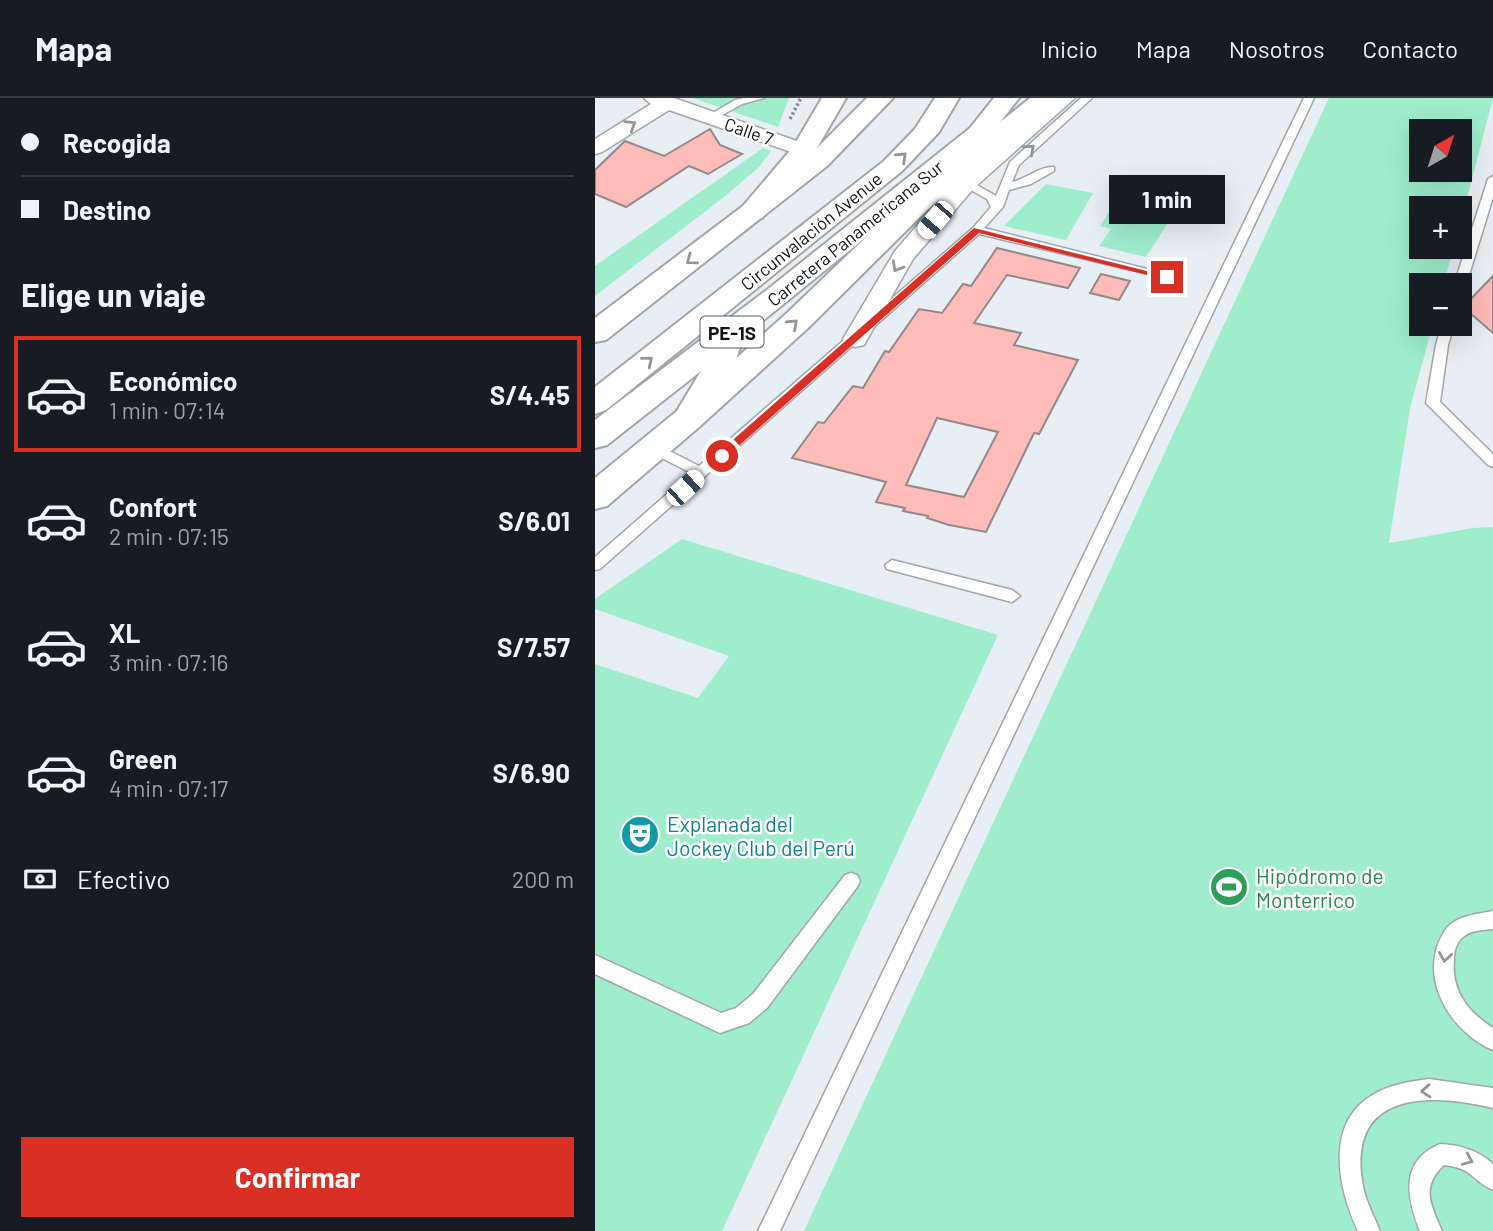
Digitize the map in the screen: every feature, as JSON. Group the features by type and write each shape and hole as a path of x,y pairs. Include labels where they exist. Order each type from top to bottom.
{"main road":[{"path":"746,219 804,150 834,98"},
{"path":"595,333 818,161 881,98"},
{"name":"Circunvalación Avenue","path":"595,403 893,166 919,142 939,117 947,98"},
{"name":"Carretera Panamericana Sur","path":"595,437 979,133 1007,98"},
{"path":"979,133 1021,98"},
{"path":"595,497 688,419 797,321 916,205 1045,98"},
{"path":"688,419 716,371 732,331"}],"street":[{"path":"855,338 903,256 966,183 1065,98"},
{"name":"Calle 7","path":"661,100 804,150"},
{"path":"595,148 661,100"}],"lane":[{"path":"711,117 739,102 759,98"},
{"path":"595,565 977,230 997,207 1014,164 1087,98"},
{"path":"769,1231 1309,98"},
{"path":"1007,187 1027,183 1050,169"},
{"path":"1464,273 1493,179"},
{"path":"966,183 991,197 997,207"},
{"path":"977,230 1167,277"},
{"path":"1445,336 1433,403 1493,462"},
{"path":"653,448 702,472"},
{"path":"892,565 1012,596"},
{"path":"595,964 720,1023 742,1016 760,1001 851,881"},
{"path":"1493,920 1458,929 1448,942 1443,976 1448,996 1461,1013 1474,1028 1493,1040"},
{"path":"1369,1231 1350,1186 1348,1152 1354,1132 1364,1116 1382,1101 1427,1089 1493,1098"},
{"path":"1431,1231 1419,1200 1417,1181 1427,1165 1440,1154 1465,1156 1481,1166 1493,1179"}],"path":[{"path":"776,140 801,98"}],"green space":[{"path":"693,98 789,98 778,127"},
{"name":"Hipódromo de Monterrico","path":"1329,98 1493,98 1472,179 1472,119 1409,119 1409,182 1471,182 1468,196 1409,196 1409,259 1451,259 1446,273 1409,273 1409,336 1430,336 1410,408 1389,543 1493,527 1493,1231 804,1231"},
{"path":"763,148 771,151 759,167 595,296 595,266"},
{"path":"1046,184 1093,193 1066,240 1004,226"},
{"path":"1119,197 1176,210 1146,257 1099,246 1111,229 1100,226"},
{"path":"682,539 998,635 722,1231 595,1231 595,664 698,698 729,656 595,609 595,599"}],"building":[{"path":"710,129 720,145 742,154 708,174 689,166 626,207 595,194 595,170 625,141 664,156"},
{"path":"997,248 1080,268 1068,288 1007,275 974,323 1021,333 1014,345 1078,360 1039,434 1034,433 986,532 949,525 927,518 928,516 903,511 905,508 876,502 886,482 792,458 818,422 824,423 853,386 863,388 885,351 889,352 919,309 942,313 963,284 971,286","holes":["937,418 998,432 964,497 906,485"]},
{"path":"1101,274 1130,281 1119,300 1090,293"},
{"path":"1493,276 1493,333 1472,315 1472,298"}],"place":[{"name":"Explanada del Jockey Club del Perú","path":"640,835"},
{"name":"Hipódromo de Monterrico","path":"1229,887"}],"route":[{"path":"722,456 977,230 1167,277"}]}
